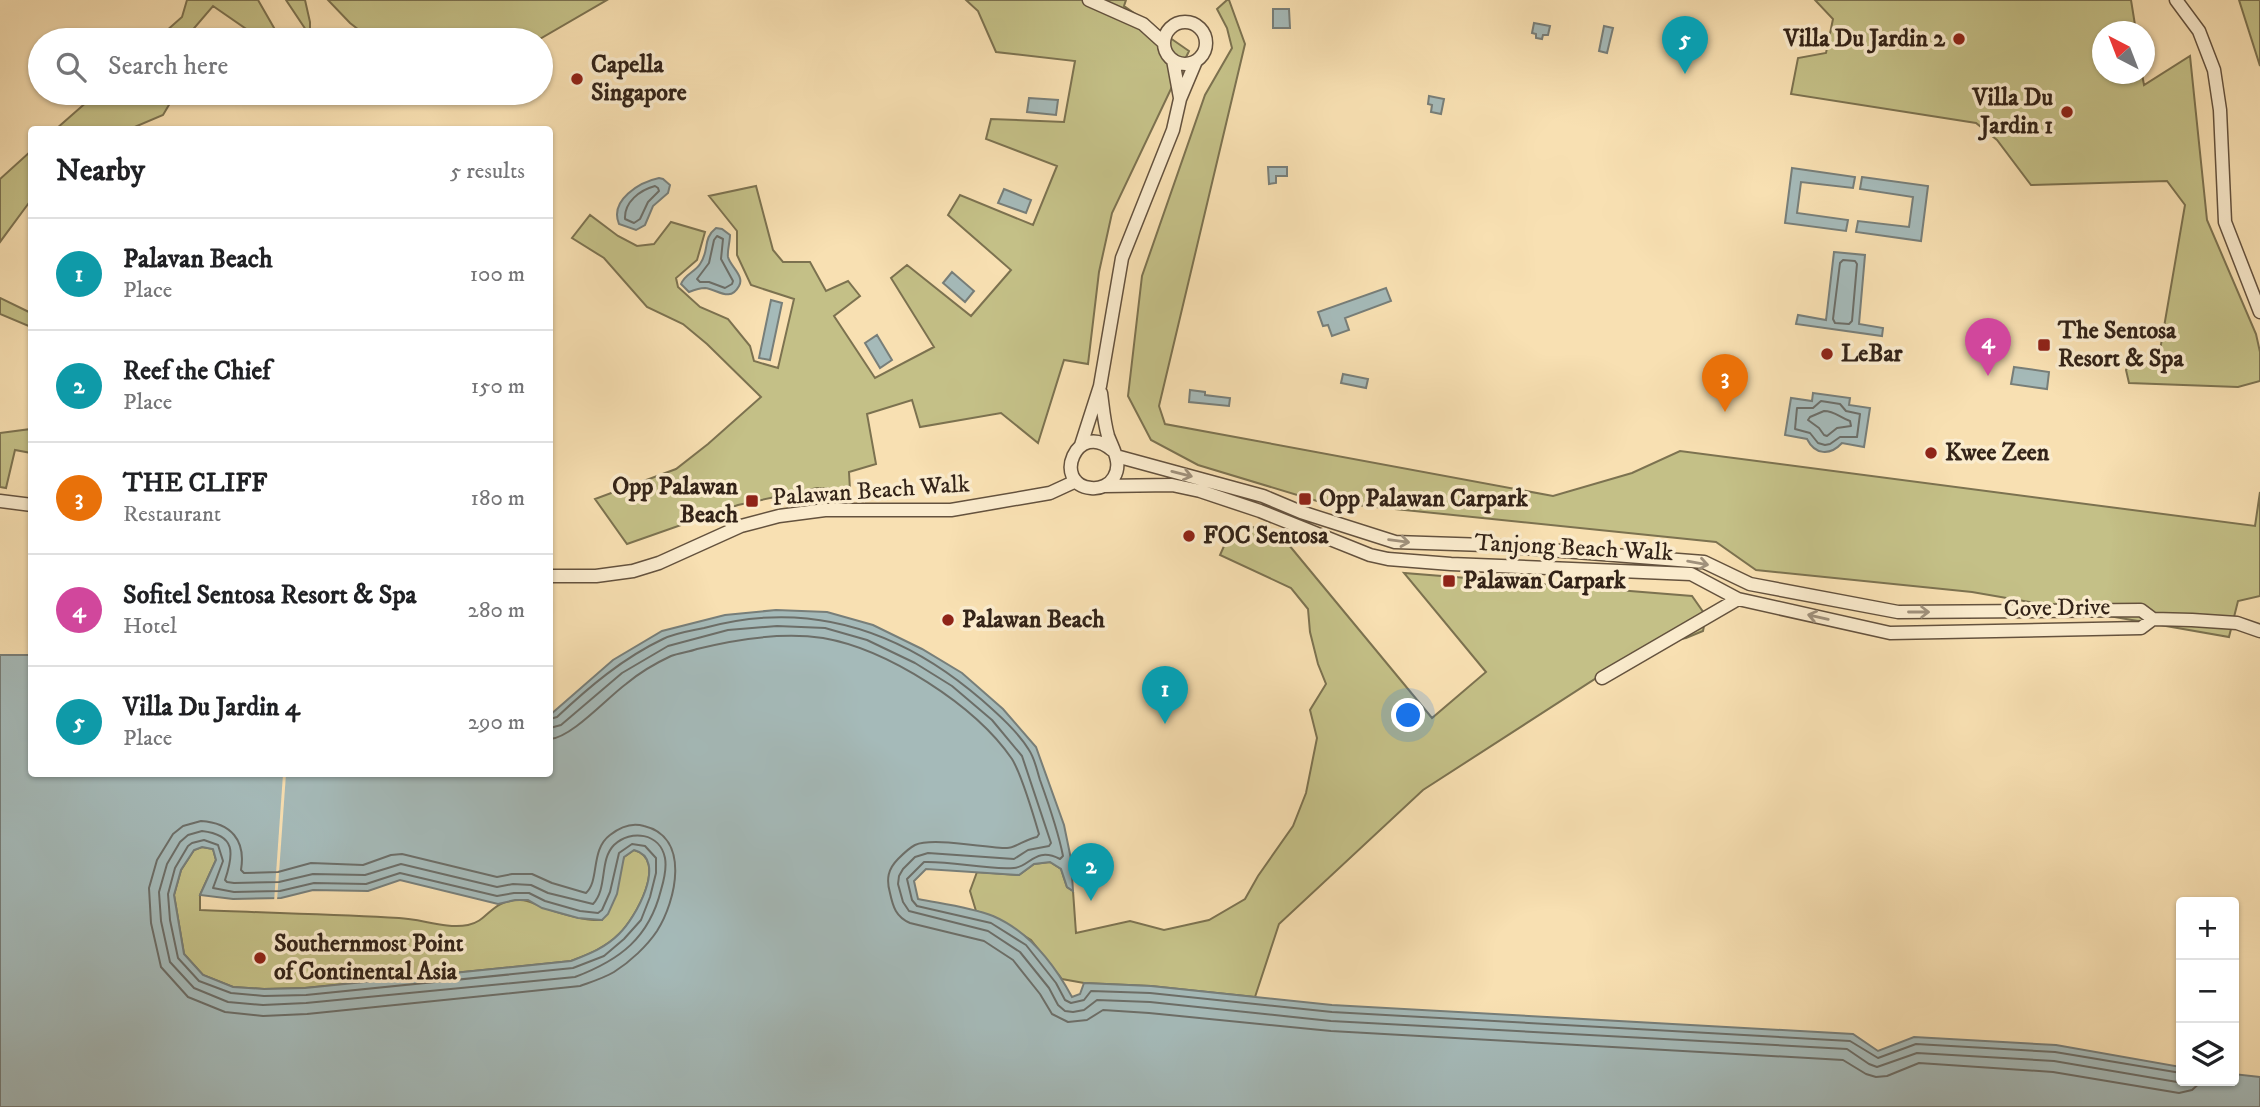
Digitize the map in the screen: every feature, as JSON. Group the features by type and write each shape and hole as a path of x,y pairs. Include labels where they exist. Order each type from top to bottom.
{"street":[{"path":"1089,0 1143,24 1155,32 1164,43"},
{"path":"2176,0 2199,31 2214,70 2220,110 2225,222 2260,312"},
{"path":"1081,445 1100,386 1122,258 1173,130 1180,99 1206,44 1203,31 1186,21 1173,25 1143,24"},
{"path":"1173,25 1165,36 1164,43 1165,50 1173,60 1180,99"},
{"path":"1173,60 1185,64 1196,61"},
{"path":"1100,386 1105,424 1114,453 1117,470 1110,483 1104,486 1089,488 1076,481 1070,466 1075,451 1081,445 1087,442 1101,443 1114,453"},
{"name":"Tanjong Beach Walk","path":"1114,453 1263,496 1301,512 1395,542 1486,545 1704,562 1750,584 1898,612 1987,611"},
{"name":"Palawan Beach Walk","path":"553,576 596,576 659,564 741,526 779,516 825,510 951,510 1050,493 1076,481"},
{"name":"Tanjong Beach Walk","path":"1104,486 1172,485 1200,491 1260,510 1370,555 1388,559 1691,575 1738,599 1890,633 1958,630"},
{"path":"0,500 28,504"},
{"path":"1274,501 1293,525"},
{"path":"1602,678 1738,599"},
{"name":"Cove Drive","path":"1987,611 2141,610 2153,619 2228,621 2260,631"},
{"path":"1956,612 1958,630"},
{"name":"Cove Drive","path":"1958,630 2141,628 2153,619"}],"shaded area":[{"path":"187,0 258,0 274,28 245,28 213,6 194,28 170,28 182,17"},
{"path":"286,0 305,0 310,28 305,28"},
{"path":"328,0 607,0 553,31 553,28 356,28"},
{"path":"966,0 1126,0 1124,6 1189,51 1112,213 1099,272 1088,364 1064,360 1038,443 1001,413 920,427 912,400 867,414 876,464 849,472 850,490 817,488 738,505 627,544 595,499 676,469 761,397 707,344 683,324 647,307 604,258 572,238 590,215 618,236 637,246 654,244 671,222 705,232 697,260 676,278 678,287 700,307 728,319 750,346 754,361 778,368 794,299 751,285 737,255 737,231 709,196 756,186 773,250 783,262 810,262 826,291 848,281 860,296 834,316 875,378 934,347 891,278 907,265 971,316 1011,270 948,215 960,195 1033,225 1057,166 986,139 991,119 1064,122 1075,61 996,52 978,11"},
{"path":"1227,0 1245,44 1159,406 1165,424 1553,496 1632,473 1680,451 2255,526 2260,492 2260,596 2238,601 2229,637 1972,592 1756,570 1716,542 1317,501 1198,465 1151,440 1128,396 1142,276 1205,95 1232,48 1227,28 1217,9"},
{"path":"1815,0 2131,0 2134,21 2092,21 2092,84 2155,84 2155,78 2190,56 2207,220 2256,334 2260,352 2260,381 2238,387 2129,383 2126,370 2131,361 2158,362 2185,205 2167,181 2031,185 1997,140 1976,123 1791,94 1798,58 1826,53 1833,19"},
{"path":"2239,0 2260,0 2260,66"},
{"path":"83,105 169,105 163,115 137,126 59,126"},
{"path":"28,154 28,204 0,242 0,179"},
{"path":"0,298 28,312 28,326 0,314"},
{"path":"28,429 28,452 15,450 6,488 0,487 0,433"},
{"path":"1252,527 1279,533 1432,718 1486,672 1404,573 1692,596 1706,616 1703,631 1686,638 1646,646 1423,790 1279,924 1255,997 1062,979 1031,940 994,917 976,911 970,891 977,872 1019,875 1034,864 1050,862 1061,869 1067,887 1073,891 1076,933 1130,921 1164,930 1209,920 1245,899 1293,826 1306,793 1317,738 1310,710 1326,684 1310,632 1308,609 1291,588 1220,555 1229,535 1246,540"},
{"path":"202,847 213,849 216,860 200,895 200,910 399,918 459,926 475,923 502,903 520,900 573,917 602,920 624,857 634,850 644,856 649,865 649,877 640,903 619,934 602,947 571,961 305,988 233,987 203,975 184,954 174,895 181,870 194,850"}],"water":[{"path":"1273,9 1289,9 1290,28 1273,28"},
{"path":"1534,23 1550,26 1548,35 1543,35 1542,39 1536,38 1536,34 1532,33"},
{"path":"1604,26 1613,28 1607,53 1599,51"},
{"path":"1429,96 1444,99 1441,114 1431,112"},
{"path":"1029,98 1058,100 1056,115 1027,112"},
{"path":"1268,167 1287,167 1287,176 1276,176 1276,183 1269,184"},
{"path":"1792,168 1855,177 1853,188 1801,182 1797,213 1848,220 1846,231 1785,223"},
{"path":"1862,177 1928,186 1921,241 1856,232 1858,221 1909,227 1913,197 1860,189"},
{"path":"659,178 670,185 668,193 653,206 645,225 636,230 619,224 618,207 622,200 635,188"},
{"path":"1004,189 1031,200 1026,213 998,203"},
{"path":"716,228 730,235 728,257 739,275 739,286 732,294 705,288 689,292 681,284 700,264 709,236"},
{"path":"1834,252 1865,255 1859,324 1883,328 1882,336 1796,324 1798,315 1826,320"},
{"path":"952,272 974,291 965,302 943,283"},
{"path":"1386,288 1391,301 1345,318 1349,330 1332,336 1328,325 1323,326 1318,312"},
{"path":"771,300 782,303 770,360 759,358"},
{"path":"877,335 892,360 880,368 865,343"},
{"path":"2014,367 2049,372 2047,389 2011,384"},
{"path":"1343,374 1368,379 1366,388 1341,383"},
{"path":"1190,390 1230,398 1229,406 1189,402"},
{"path":"1813,393 1850,398 1849,405 1870,408 1864,447 1842,443 1833,450 1823,452 1814,448 1807,439 1785,435 1791,398 1812,401"},
{"path":"776,610 827,612 873,625 922,649 962,673 1003,709 1036,747 1064,825 1071,859 1073,891 1067,887 1061,869 1050,862 1034,864 1019,875 926,869 914,881 918,899 975,910 1006,922 1039,950 1072,997 1080,994 1084,983 1151,986 1332,1005 1853,1034 1878,1051 1914,1037 2056,1045 2176,1066 2176,1086 2239,1086 2239,1075 2260,1077 2260,1107 0,1107 0,655 28,655 28,777 553,777 553,712 613,660 662,631 725,615","holes":["202,847 213,849 216,860 200,895 233,899 281,898 313,890 368,891 400,880 498,904 528,900 542,908 578,918 602,920 608,914 617,894 624,857 634,850 644,856 649,865 646,890 626,926 602,947 571,961 305,988 233,987 203,975 184,954 174,895 181,870 194,850"]}],"pier":[{"path":"283,777 286,777 277,901 274,902"}],"place":[{"name":"Villa Du Jardin 2","path":"1959,39"},
{"name":"Villa Du Jardin 4","path":"1685,74"},
{"name":"Capella Singapore","path":"577,79"},
{"name":"Villa Du Jardin 1","path":"2067,112"},
{"name":"The Sentosa Resort & Spa","path":"2044,345"},
{"name":"LeBar","path":"1827,354"},
{"name":"Sofitel Sentosa Resort & Spa","path":"1988,376"},
{"name":"THE CLIFF","path":"1725,412"},
{"name":"Kwee Zeen","path":"1931,453"},
{"name":"Opp Palawan Carpark","path":"1305,499"},
{"name":"Opp Palawan Beach","path":"752,501"},
{"name":"FOC Sentosa","path":"1189,536"},
{"name":"Palawan Carpark","path":"1449,581"},
{"name":"Palawan Beach","path":"948,620"},
{"name":"Palavan Beach","path":"1165,724"},
{"name":"Reef the Chief","path":"1091,901"},
{"name":"Southernmost Point of Continental Asia","path":"260,958"}]}
